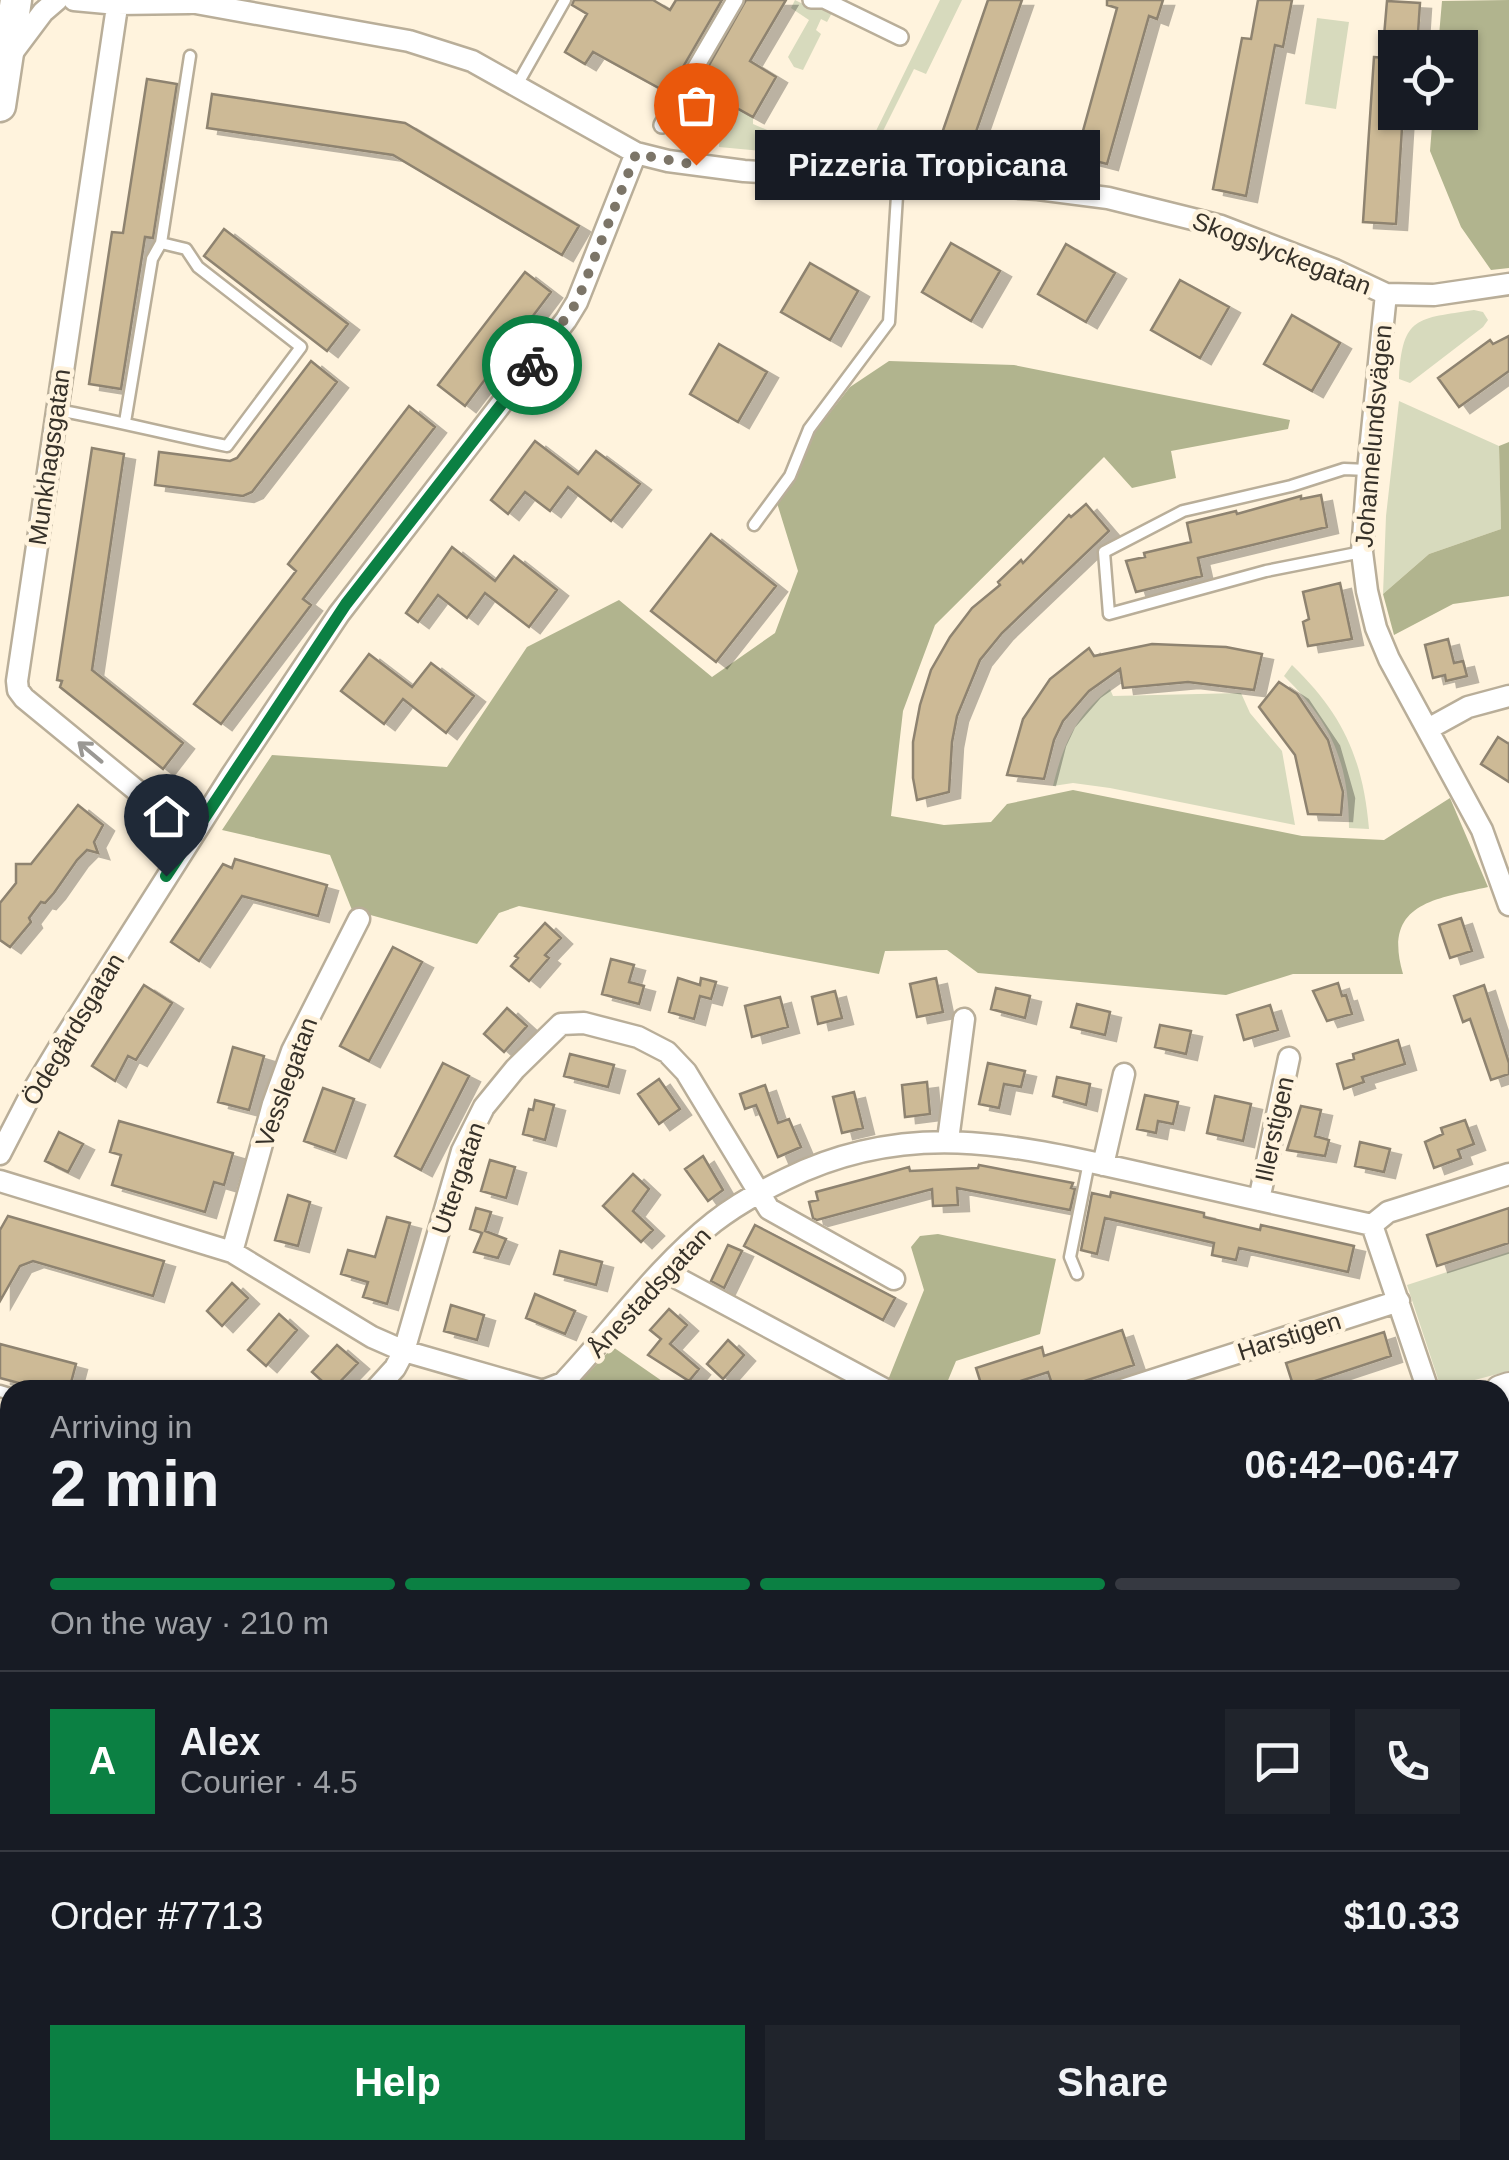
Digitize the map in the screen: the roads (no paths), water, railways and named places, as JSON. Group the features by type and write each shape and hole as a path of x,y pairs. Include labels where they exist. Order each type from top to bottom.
{"main road":[{"path":"0,106 16,0"}],"street":[{"path":"6,62 56,0"},
{"name":"Skogslyckegatan","path":"74,0 214,4 409,41 472,61 636,154 724,169 802,167 898,180 1060,191 1179,213 1318,263 1386,294 1434,295 1509,284"},
{"path":"662,124 734,0"},
{"path":"811,0 824,0 900,38"},
{"name":"Munkhagsgatan","path":"117,2 18,690 192,836"},
{"name":"Ödegårdsgatan","path":"0,1154 31,1094 192,836 346,604 566,320 577,302 636,154"},
{"name":"Johannelundsvägen","path":"1386,294 1362,552 1376,628 1482,830 1509,905"},
{"path":"1428,729 1468,708 1509,696"},
{"name":"Vesslegatan","path":"232,1252 273,1104 292,1051 359,920"},
{"path":"948,1140 964,1019"},
{"name":"Uttergatan","path":"385,1380 404,1352 468,1136 484,1106 514,1069 561,1024 584,1023 638,1037 667,1052 696,1084 758,1193"},
{"name":"Illerstigen","path":"1259,1200 1290,1058"},
{"path":"1096,1163 1124,1074"},
{"name":"Ånestadsgatan","path":"567,1380 664,1271 715,1222 758,1193 858,1151 948,1140 1007,1145 1372,1226"},
{"path":"1425,1380 1372,1226 1388,1212 1509,1174"},
{"name":"Ånestadsgatan","path":"0,1181 232,1252 372,1337 404,1352 506,1380"},
{"path":"758,1193 778,1217 894,1279"},
{"path":"664,1271 867,1380"},
{"name":"Harstigen","path":"1153,1380 1399,1301"}],"lane":[{"path":"517,84 565,0"},
{"path":"125,422 152,259 161,243 190,56"},
{"path":"754,525 790,476 809,429 889,322 898,180"},
{"path":"56,410 227,446 301,347 198,267 186,249 161,243"},
{"path":"1362,552 1266,571 1109,614 1104,552 1183,511 1291,486 1344,469 1368,470"},
{"path":"1078,1274 1070,1257 1096,1163"}],"place":[{"name":"Pizzeria Tropicana","path":"696,165"}]}
